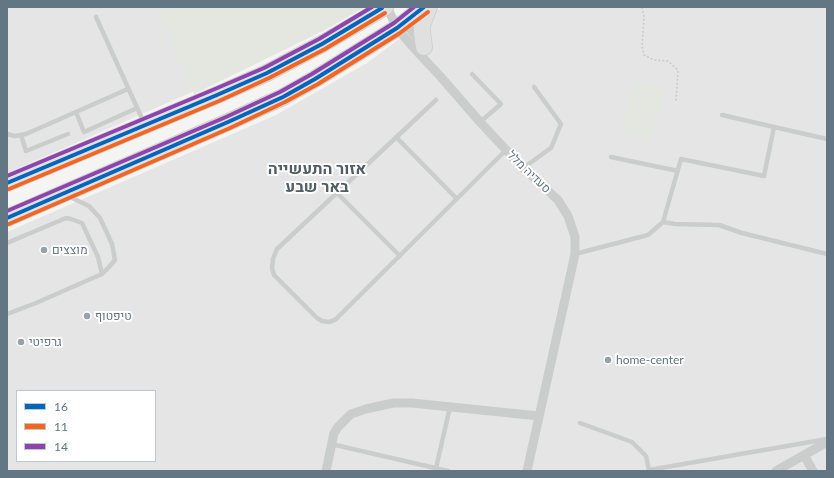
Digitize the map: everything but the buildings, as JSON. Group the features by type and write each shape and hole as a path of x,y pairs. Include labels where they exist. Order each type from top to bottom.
{"highway":[{"path":"7,183 145,126 267,73 387,7"},
{"path":"7,218 228,122 315,80 401,25 424,7"},
{"path":"424,47 422,25 429,7"}],"street":[{"name":"סעדיה מלל","path":"387,7 401,25 424,47 440,76"},
{"name":"סעדיה מלל","path":"401,25 411,45 480,122 523,168 558,200 568,216 574,237 575,254 527,471"},
{"path":"326,471 334,433 351,414 366,409 393,403 412,403 539,416"},
{"path":"776,471 827,442"},
{"path":"804,455 813,471"}],"lane":[{"path":"96,17 145,126"},
{"path":"472,74 501,104 480,122"},
{"path":"523,168 551,148 561,124 534,87"},
{"path":"7,134 16,136 26,134 128,89"},
{"path":"436,100 277,249 273,259 272,268 274,275 317,318 322,321 329,322 335,320 506,150"},
{"path":"76,112 84,132 137,108"},
{"path":"722,115 827,139"},
{"path":"575,254 648,235 663,222 682,158 764,176 774,127"},
{"path":"21,135 26,151 68,134"},
{"path":"396,137 457,199"},
{"path":"611,157 678,171"},
{"path":"337,193 400,256"},
{"path":"7,314 102,274 115,260 112,244 100,218 89,206 69,196 60,194"},
{"path":"7,243 66,218 71,219 82,223 98,257 102,274"},
{"path":"663,222 676,224 719,225 742,233 827,254"},
{"path":"436,468 450,407"},
{"path":"580,423 632,442 646,456 648,470 827,438"},
{"path":"332,444 448,471"}],"path":[{"path":"642,7 644,17 642,46 644,55 654,60 668,61 678,70 676,101"}],"shaded area":[{"path":"7,7 349,7 238,72 7,173"},
{"path":"157,7 365,7 323,31 194,94"},
{"path":"442,7 827,7 827,471 7,471 7,232 276,115 367,63"},
{"path":"633,82 663,89 651,140 621,133"}],"transit line":[{"name":"14","path":"7,176 264,68 319,39 372,7"},
{"name":"14","path":"7,211 226,117 280,92 394,23 414,7"},
{"name":"16","path":"7,218 283,97 397,28 424,7"},
{"name":"16","path":"7,183 267,73 322,44 382,8"},
{"name":"11","path":"9,224 230,128 285,102 318,84 400,33 428,12"},
{"name":"11","path":"9,189 219,101 269,78 325,49 385,13"}],"place":[{"name":"מוצצים","path":"44,250"},
{"name":"טיפטוף","path":"87,316"},
{"name":"גרפיטי","path":"21,342"},
{"name":"home-center","path":"608,360"}],"district":[{"name":"אזור התעשייה באר שבע","path":"317,178"}]}
